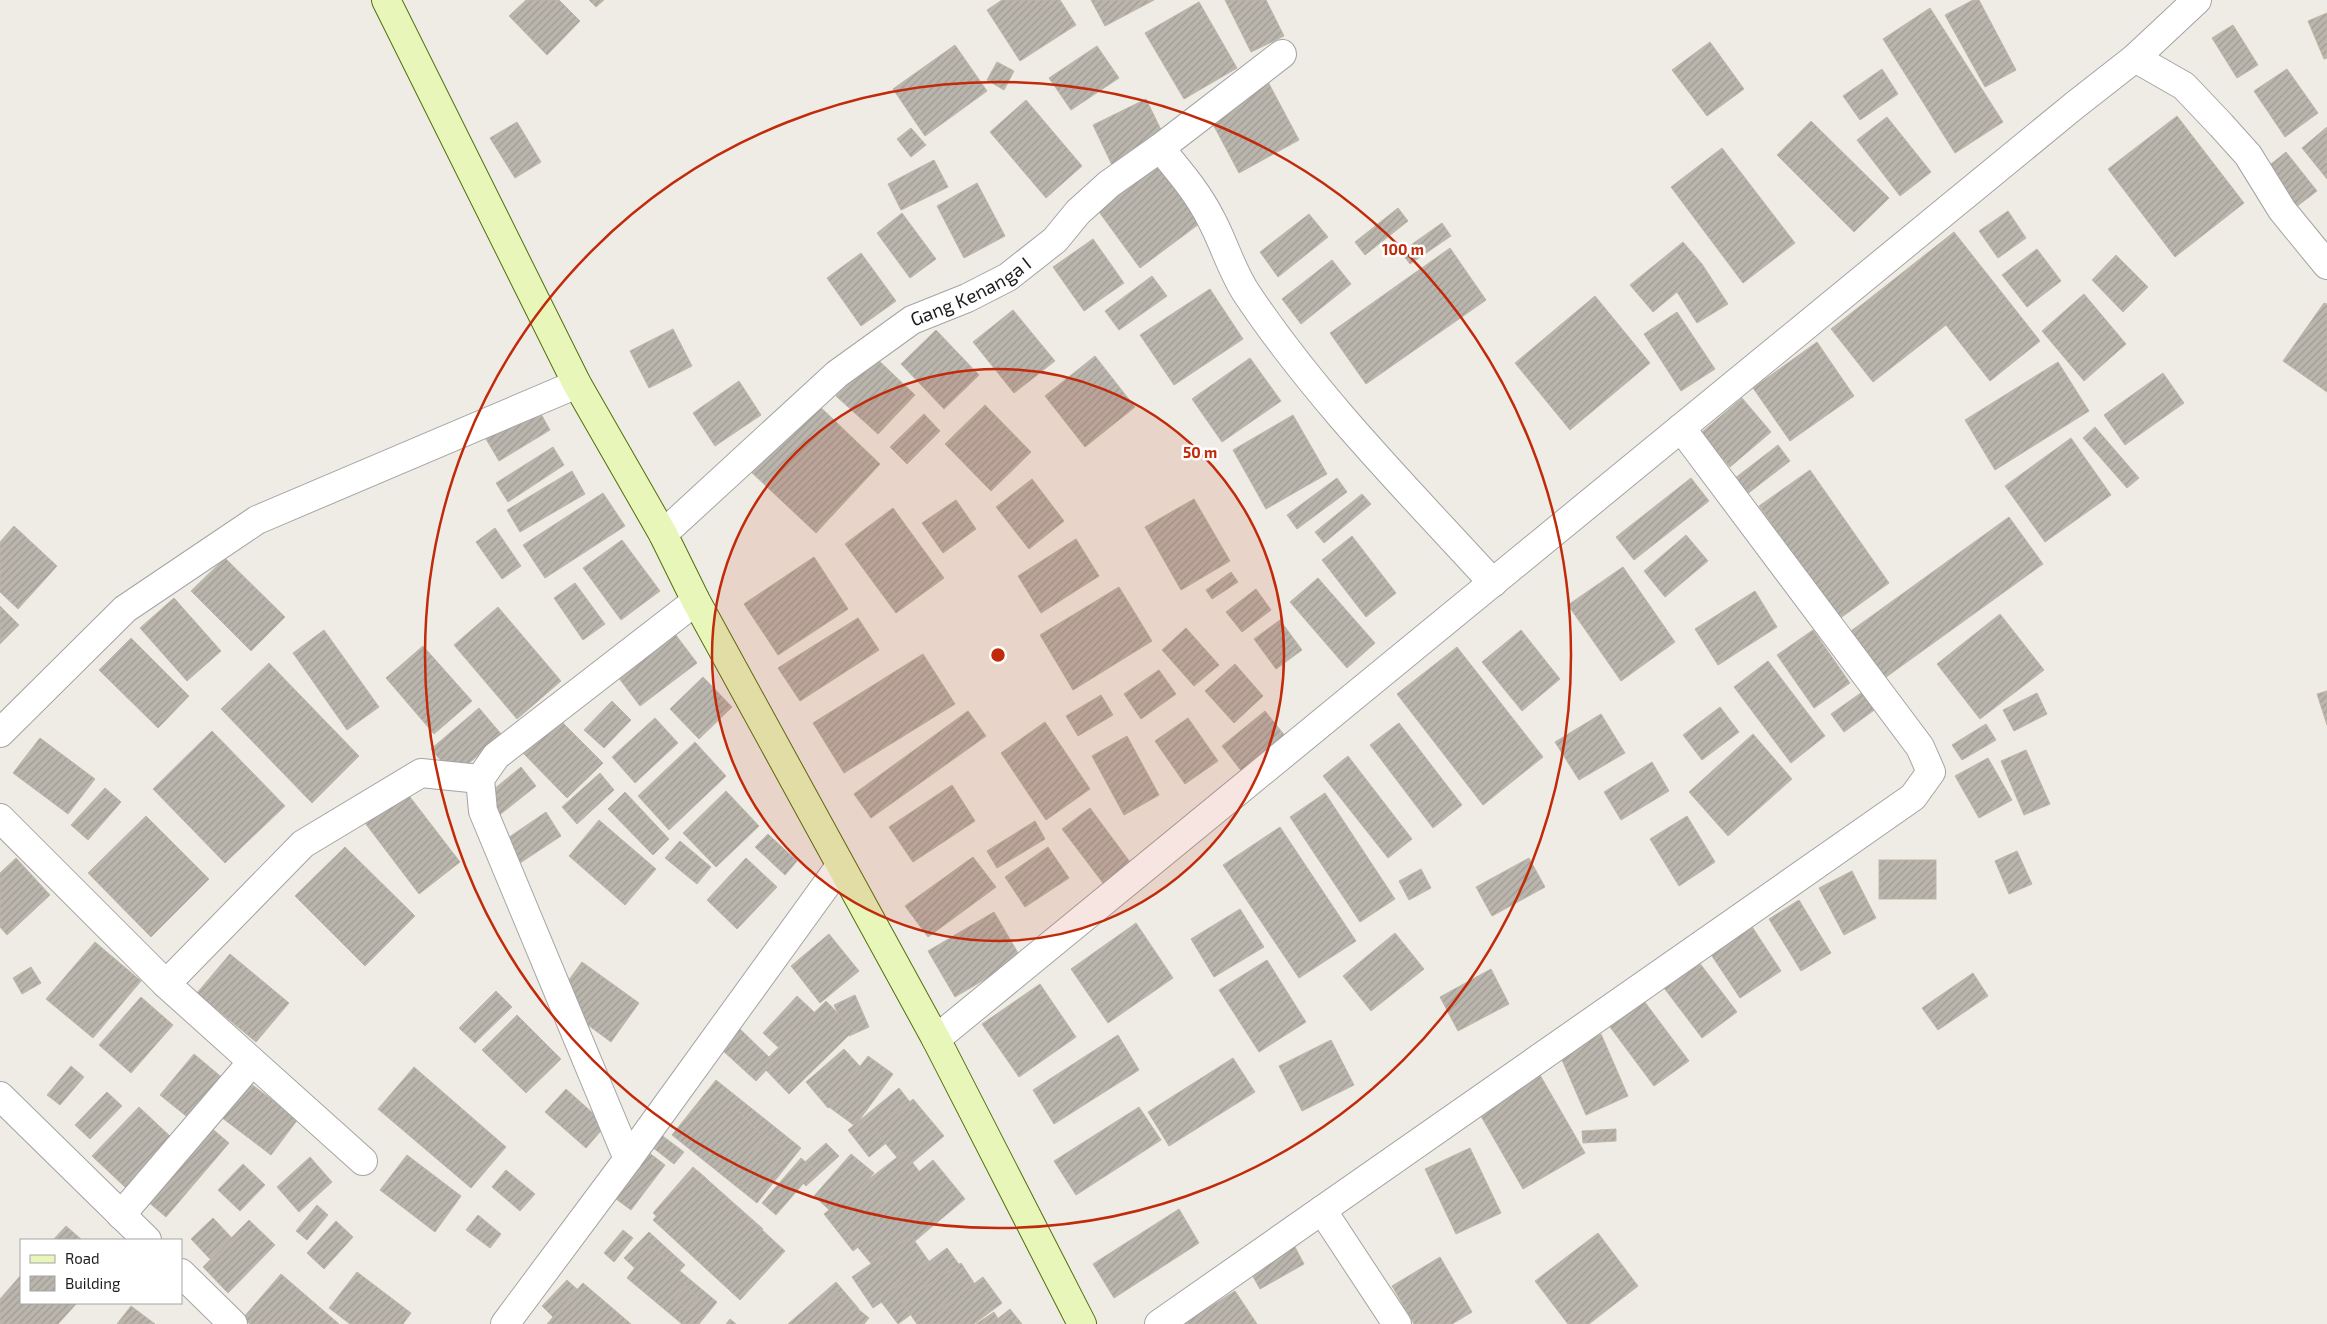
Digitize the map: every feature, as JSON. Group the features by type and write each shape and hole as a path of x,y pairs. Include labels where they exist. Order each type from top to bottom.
{"street":[{"path":"386,0 577,384 663,534 696,601 936,1039 1082,1324"},
{"path":"936,1039 2135,58 2197,0"},
{"name":"Gang Kenanga I","path":"663,534 836,374 912,320 967,298 1008,277 1055,240 1078,212 1109,184 1160,148 1282,54"},
{"path":"2135,58 2184,86 2221,124 2248,155 2282,210 2327,265"},
{"path":"1160,148 1189,184 1210,217 1246,292 1302,370 1344,422 1493,583"},
{"path":"0,733 125,609 258,520 577,384"},
{"path":"1159,1324 1913,797 1931,772 1920,747 1681,428"},
{"path":"628,1160 483,811 480,779 496,756 696,601"},
{"path":"166,984 303,844 421,773 480,779"},
{"path":"0,818 166,984 363,1161"},
{"path":"504,1324 628,1160 840,866"},
{"path":"121,1215 252,1062"},
{"path":"0,1096 146,1239"},
{"path":"1322,1210 1397,1324"},
{"path":"182,1275 233,1324"}],"building":[{"path":"526,0 559,0 580,21 547,55 509,16"},
{"path":"589,0 604,0 596,7"},
{"path":"1002,0 1060,0 1076,25 1020,61 987,10"},
{"path":"1091,0 1154,0 1105,26"},
{"path":"1225,0 1266,0 1284,36 1251,52"},
{"path":"1973,0 1979,0 2016,70 1985,87 1945,15"},
{"path":"1199,2 1237,68 1184,99 1145,33"},
{"path":"1930,8 2003,122 1955,153 1883,39"},
{"path":"2327,13 2327,58 2324,59 2308,21"},
{"path":"2233,25 2258,65 2237,78 2212,38"},
{"path":"1710,42 1744,89 1707,116 1672,70"},
{"path":"955,45 987,91 925,136 893,89"},
{"path":"1097,46 1119,78 1071,110 1049,78"},
{"path":"997,62 1014,71 1004,90 987,80"},
{"path":"1882,69 1898,94 1860,120 1843,96"},
{"path":"2287,69 2318,113 2285,137 2254,91"},
{"path":"1267,80 1299,140 1239,173 1207,113"},
{"path":"1146,99 1165,138 1112,165 1093,125"},
{"path":"1026,100 1082,166 1046,198 990,132"},
{"path":"2177,116 2244,203 2175,257 2108,169"},
{"path":"1887,117 1931,172 1900,196 1857,140"},
{"path":"1811,121 1889,198 1854,232 1777,155"},
{"path":"517,122 541,162 515,178 490,138"},
{"path":"2327,127 2327,179 2302,148"},
{"path":"911,128 926,145 911,157 897,139"},
{"path":"1722,148 1795,243 1743,283 1671,187"},
{"path":"2286,152 2317,191 2296,207 2266,168"},
{"path":"1156,159 1203,221 1140,268 1094,205"},
{"path":"934,160 948,187 901,210 888,184"},
{"path":"977,183 1005,236 964,258 937,206"},
{"path":"1398,208 1408,221 1365,255 1355,242"},
{"path":"2008,211 2026,238 1998,258 1979,231"},
{"path":"902,213 936,259 910,278 877,233"},
{"path":"1309,214 1328,237 1278,277 1260,252"},
{"path":"1442,223 1451,236 1410,264 1401,252"},
{"path":"1954,232 2040,341 1990,381 1946,325 1873,382 1831,329"},
{"path":"1093,239 1124,283 1084,311 1053,267"},
{"path":"1683,242 1702,264 1728,304 1697,323 1677,292 1653,312 1630,285"},
{"path":"1450,248 1486,300 1366,384 1330,333"},
{"path":"2037,249 2061,281 2027,307 2002,275"},
{"path":"861,253 896,301 861,326 827,278"},
{"path":"2116,255 2148,287 2123,312 2092,280"},
{"path":"1332,260 1351,284 1301,324 1282,299"},
{"path":"1152,276 1167,296 1119,330 1105,311"},
{"path":"1210,289 1243,339 1174,385 1140,335"},
{"path":"2084,294 2126,344 2084,381 2042,331"},
{"path":"1595,296 1650,363 1570,430 1515,363"},
{"path":"2324,303 2327,304 2327,392 2283,361"},
{"path":"1013,310 1055,361 1014,393 973,342"},
{"path":"1677,312 1715,369 1681,391 1644,334"},
{"path":"673,329 692,366 649,388 630,351"},
{"path":"936,330 979,375 944,409 901,364"},
{"path":"1817,342 1854,396 1790,441 1753,388"},
{"path":"874,356 915,395 878,434 836,396"},
{"path":"1095,356 1135,407 1085,447 1045,396"},
{"path":"1250,358 1281,401 1222,442 1192,399"},
{"path":"2058,362 2089,411 1995,470 1965,420"},
{"path":"2163,373 2184,403 2125,445 2104,415"},
{"path":"739,381 761,415 715,446 693,413"},
{"path":"1742,398 1771,432 1730,467 1701,433"},
{"path":"814,401 880,464 816,533 749,470"},
{"path":"985,405 1031,452 991,491 945,444"},
{"path":"537,407 550,430 499,461 486,439"},
{"path":"924,414 940,431 907,464 890,447"},
{"path":"1293,415 1327,474 1266,509 1233,450"},
{"path":"2095,427 2139,478 2127,488 2083,438"},
{"path":"2071,438 2111,495 2045,542 2005,486"},
{"path":"1778,445 1790,461 1742,498 1730,482"},
{"path":"553,447 564,465 508,502 496,483"},
{"path":"1810,470 1889,583 1839,619 1759,506"},
{"path":"572,471 585,494 520,532 507,510"},
{"path":"1337,478 1347,492 1297,529 1287,515"},
{"path":"1691,478 1709,501 1634,560 1616,537"},
{"path":"1032,479 1064,521 1029,549 996,507"},
{"path":"603,493 625,526 545,578 523,545"},
{"path":"1362,494 1371,504 1324,543 1315,532"},
{"path":"1194,499 1230,561 1181,590 1145,527"},
{"path":"956,500 976,529 943,553 922,523"},
{"path":"893,508 944,578 896,613 845,544"},
{"path":"2009,517 2043,564 1882,680 1848,633"},
{"path":"14,526 57,566 18,609 0,592 0,542"},
{"path":"495,528 521,566 502,579 476,542"},
{"path":"1686,535 1708,561 1665,597 1644,571"},
{"path":"1352,536 1396,593 1366,617 1322,560"},
{"path":"1076,539 1099,576 1041,613 1018,576"},
{"path":"622,540 660,591 621,620 583,568"},
{"path":"814,557 848,609 778,655 744,604"},
{"path":"225,558 285,617 251,651 191,591"},
{"path":"1623,567 1675,642 1621,681 1568,605"},
{"path":"1231,572 1238,582 1212,599 1206,590"},
{"path":"1318,578 1375,643 1347,668 1290,602"},
{"path":"575,583 605,624 583,640 554,598"},
{"path":"1119,587 1152,641 1073,690 1040,635"},
{"path":"1256,589 1271,610 1242,632 1226,612"},
{"path":"1755,591 1777,627 1718,665 1695,629"},
{"path":"174,598 221,651 187,681 140,628"},
{"path":"0,606 19,625 0,644"},
{"path":"498,607 561,681 517,719 454,645"},
{"path":"2000,614 2044,670 1980,719 1937,664"},
{"path":"663,618 697,663 640,706 606,661"},
{"path":"858,618 879,650 800,701 778,668"},
{"path":"1280,620 1302,650 1276,669 1254,639"},
{"path":"1186,628 1219,665 1194,686 1162,650"},
{"path":"324,630 379,707 347,730 293,653"},
{"path":"1521,630 1560,679 1522,711 1482,662"},
{"path":"1813,630 1850,683 1814,708 1777,655"},
{"path":"131,638 189,696 158,728 99,670"},
{"path":"423,646 472,701 434,734 386,678"},
{"path":"1457,647 1543,757 1483,805 1397,694"},
{"path":"923,654 955,704 844,773 813,723"},
{"path":"1768,661 1825,736 1791,763 1734,687"},
{"path":"269,663 359,756 312,803 221,709"},
{"path":"1235,664 1263,696 1234,723 1205,691"},
{"path":"1159,670 1176,694 1141,719 1124,694"},
{"path":"703,677 732,707 699,739 670,709"},
{"path":"1865,690 1877,708 1844,732 1831,714"},
{"path":"2327,691 2327,725 2317,694"},
{"path":"2037,693 2047,714 2014,731 2003,710"},
{"path":"1101,695 1113,715 1078,736 1066,716"},
{"path":"612,701 631,720 604,748 584,730"},
{"path":"1720,707 1739,732 1702,760 1683,735"},
{"path":"479,708 502,735 454,776 431,749"},
{"path":"968,711 986,736 871,818 854,794"},
{"path":"1265,711 1290,742 1246,777 1222,746"},
{"path":"1601,714 1625,753 1579,780 1555,742"},
{"path":"558,718 603,763 567,798 523,753"},
{"path":"655,718 678,743 635,783 612,757"},
{"path":"1188,718 1218,761 1185,784 1155,741"},
{"path":"1045,722 1090,789 1046,820 1001,753"},
{"path":"1399,723 1462,805 1433,828 1370,745"},
{"path":"1986,724 1996,740 1962,760 1952,745"},
{"path":"212,731 285,806 225,863 153,789"},
{"path":"1753,734 1792,779 1728,836 1689,792"},
{"path":"1127,736 1159,795 1124,815 1092,756"},
{"path":"40,738 95,779 68,814 13,773"},
{"path":"695,742 726,776 669,830 638,796"},
{"path":"2026,750 2050,804 2024,815 2001,761"},
{"path":"1348,756 1412,839 1388,858 1323,776"},
{"path":"1988,758 2012,800 1979,818 1955,776"},
{"path":"1652,762 1669,791 1621,820 1604,792"},
{"path":"521,767 536,786 497,817 482,799"},
{"path":"600,773 614,790 577,824 562,807"},
{"path":"400,784 460,862 419,894 359,815"},
{"path":"952,785 975,821 913,862 889,827"},
{"path":"105,788 121,802 88,840 71,825"},
{"path":"726,791 759,826 716,867 683,833"},
{"path":"625,792 669,839 653,855 608,809"},
{"path":"1325,793 1395,899 1360,922 1290,817"},
{"path":"1090,808 1130,862 1103,883 1062,829"},
{"path":"546,812 561,836 517,865 502,842"},
{"path":"146,816 209,879 151,937 88,873"},
{"path":"1687,816 1715,862 1679,886 1650,839"},
{"path":"599,820 656,869 625,905 569,856"},
{"path":"1035,821 1045,839 997,868 987,851"},
{"path":"1280,827 1356,941 1299,978 1223,865"},
{"path":"768,834 797,861 785,875 755,847"},
{"path":"680,841 711,867 697,884 665,858"},
{"path":"345,847 415,916 365,966 295,896"},
{"path":"1048,847 1069,878 1025,907 1005,877"},
{"path":"2017,851 2032,884 2009,894 1995,861"},
{"path":"973,857 996,887 928,937 905,906"},
{"path":"16,858 50,895 7,935 0,927 0,873"},
{"path":"746,858 777,887 737,929 707,900"},
{"path":"1529,858 1545,887 1492,916 1476,887"},
{"path":"1879,860 1936,860 1936,899 1879,899"},
{"path":"1421,869 1431,888 1409,900 1399,881"},
{"path":"1852,871 1876,918 1844,935 1819,888"},
{"path":"1799,900 1831,953 1801,971 1769,919"},
{"path":"1240,909 1264,947 1214,977 1191,939"},
{"path":"994,912 1021,958 955,997 928,951"},
{"path":"1136,923 1173,978 1108,1023 1071,969"},
{"path":"1751,925 1781,971 1740,998 1710,953"},
{"path":"1395,933 1424,969 1371,1011 1343,976"},
{"path":"829,934 859,971 820,1003 791,966"},
{"path":"95,942 141,981 93,1038 46,999"},
{"path":"1692,953 1737,1012 1702,1038 1658,980"},
{"path":"230,954 289,1003 256,1042 197,993"},
{"path":"1267,960 1306,1022 1259,1052 1219,990"},
{"path":"582,962 639,1003 611,1042 554,1000"},
{"path":"31,967 41,983 22,994 13,978"},
{"path":"1491,969 1509,1004 1458,1031 1440,997"},
{"path":"1973,973 1988,996 1938,1030 1922,1008"},
{"path":"1040,984 1076,1037 1019,1077 982,1024"},
{"path":"496,991 512,1007 475,1043 459,1028"},
{"path":"855,995 869,1027 849,1036 834,1005"},
{"path":"797,996 831,1028 797,1065 763,1033"},
{"path":"141,997 173,1025 131,1073 99,1045"},
{"path":"826,1001 854,1030 789,1094 761,1065"},
{"path":"1644,1001 1689,1061 1654,1086 1610,1027"},
{"path":"517,1015 561,1059 526,1093 482,1050"},
{"path":"740,1029 774,1062 756,1081 721,1049"},
{"path":"1601,1034 1628,1096 1586,1115 1559,1053"},
{"path":"1118,1035 1139,1070 1054,1124 1033,1090"},
{"path":"1331,1040 1354,1085 1302,1111 1279,1066"},
{"path":"844,1049 867,1074 828,1108 806,1082"},
{"path":"194,1054 225,1080 191,1120 160,1095"},
{"path":"868,1056 893,1074 855,1126 829,1107"},
{"path":"1233,1058 1255,1092 1169,1146 1148,1112"},
{"path":"71,1066 84,1077 60,1105 47,1095"},
{"path":"414,1067 506,1147 471,1188 378,1109"},
{"path":"1540,1075 1585,1153 1523,1189 1478,1111"},
{"path":"243,1078 298,1119 271,1155 217,1114"},
{"path":"716,1080 801,1148 757,1203 672,1135"},
{"path":"899,1088 920,1115 869,1157 848,1130"},
{"path":"566,1089 606,1125 586,1148 545,1112"},
{"path":"107,1092 122,1106 90,1139 75,1125"},
{"path":"913,1099 944,1136 906,1168 875,1131"},
{"path":"139,1107 173,1139 126,1188 92,1156"},
{"path":"1139,1107 1161,1140 1076,1195 1054,1161"},
{"path":"737,1110 760,1133 725,1170 701,1147"},
{"path":"203,1121 229,1143 166,1217 140,1195"},
{"path":"652,1128 684,1152 674,1164 643,1140"},
{"path":"1616,1129 1616,1141 1583,1143 1582,1131"},
{"path":"767,1136 787,1152 753,1194 733,1177"},
{"path":"635,1142 665,1165 631,1210 601,1188"},
{"path":"826,1143 839,1156 806,1186 793,1173"},
{"path":"1470,1148 1501,1213 1456,1234 1425,1169"},
{"path":"904,1152 933,1189 853,1251 824,1214"},
{"path":"851,1154 874,1173 836,1216 814,1196"},
{"path":"407,1155 461,1196 435,1232 380,1190"},
{"path":"310,1157 332,1182 299,1212 277,1187"},
{"path":"801,1158 815,1170 776,1215 762,1203"},
{"path":"933,1160 965,1199 878,1272 846,1233"},
{"path":"243,1164 265,1185 240,1211 218,1190"},
{"path":"693,1167 763,1229 722,1274 653,1213"},
{"path":"506,1170 535,1194 520,1211 492,1187"},
{"path":"698,1171 785,1251 740,1300 653,1220"},
{"path":"317,1205 328,1215 307,1240 296,1231"},
{"path":"1179,1209 1199,1243 1114,1298 1093,1264"},
{"path":"478,1215 501,1234 490,1248 466,1230"},
{"path":"213,1218 232,1238 210,1259 191,1239"},
{"path":"249,1220 275,1245 228,1293 203,1267"},
{"path":"336,1221 353,1237 324,1269 307,1253"},
{"path":"66,1226 81,1239 54,1239"},
{"path":"623,1230 633,1238 614,1262 604,1253"},
{"path":"649,1232 685,1265 660,1292 624,1258"},
{"path":"1287,1232 1304,1264 1260,1289 1242,1257"},
{"path":"1598,1233 1638,1286 1589,1324 1568,1324 1535,1281"},
{"path":"911,1236 933,1267 873,1308 852,1277"},
{"path":"651,1247 717,1302 699,1324 682,1324 627,1278"},
{"path":"947,1248 966,1274 898,1324 879,1299"},
{"path":"1440,1257 1472,1312 1452,1324 1414,1324 1392,1286"},
{"path":"961,1263 987,1303 955,1324 917,1324 902,1302"},
{"path":"357,1272 411,1313 403,1324 350,1324 329,1308"},
{"path":"281,1274 339,1324 250,1324 243,1318"},
{"path":"20,1276 20,1304 76,1304 58,1324 0,1324 0,1299"},
{"path":"983,1277 1002,1303 974,1324 920,1324"},
{"path":"567,1280 603,1313 592,1324 560,1324 542,1306"},
{"path":"836,1282 859,1309 841,1324 788,1324"},
{"path":"583,1283 631,1324 547,1324"},
{"path":"686,1286 698,1297 687,1309 674,1299"},
{"path":"1235,1291 1257,1324 1183,1324"},
{"path":"837,1292 869,1318 864,1324 811,1324"},
{"path":"131,1306 155,1324 117,1324"},
{"path":"1010,1309 1022,1324 991,1324"},
{"path":"994,1312 1001,1324 976,1324"},
{"path":"730,1319 736,1324 726,1324"}]}
